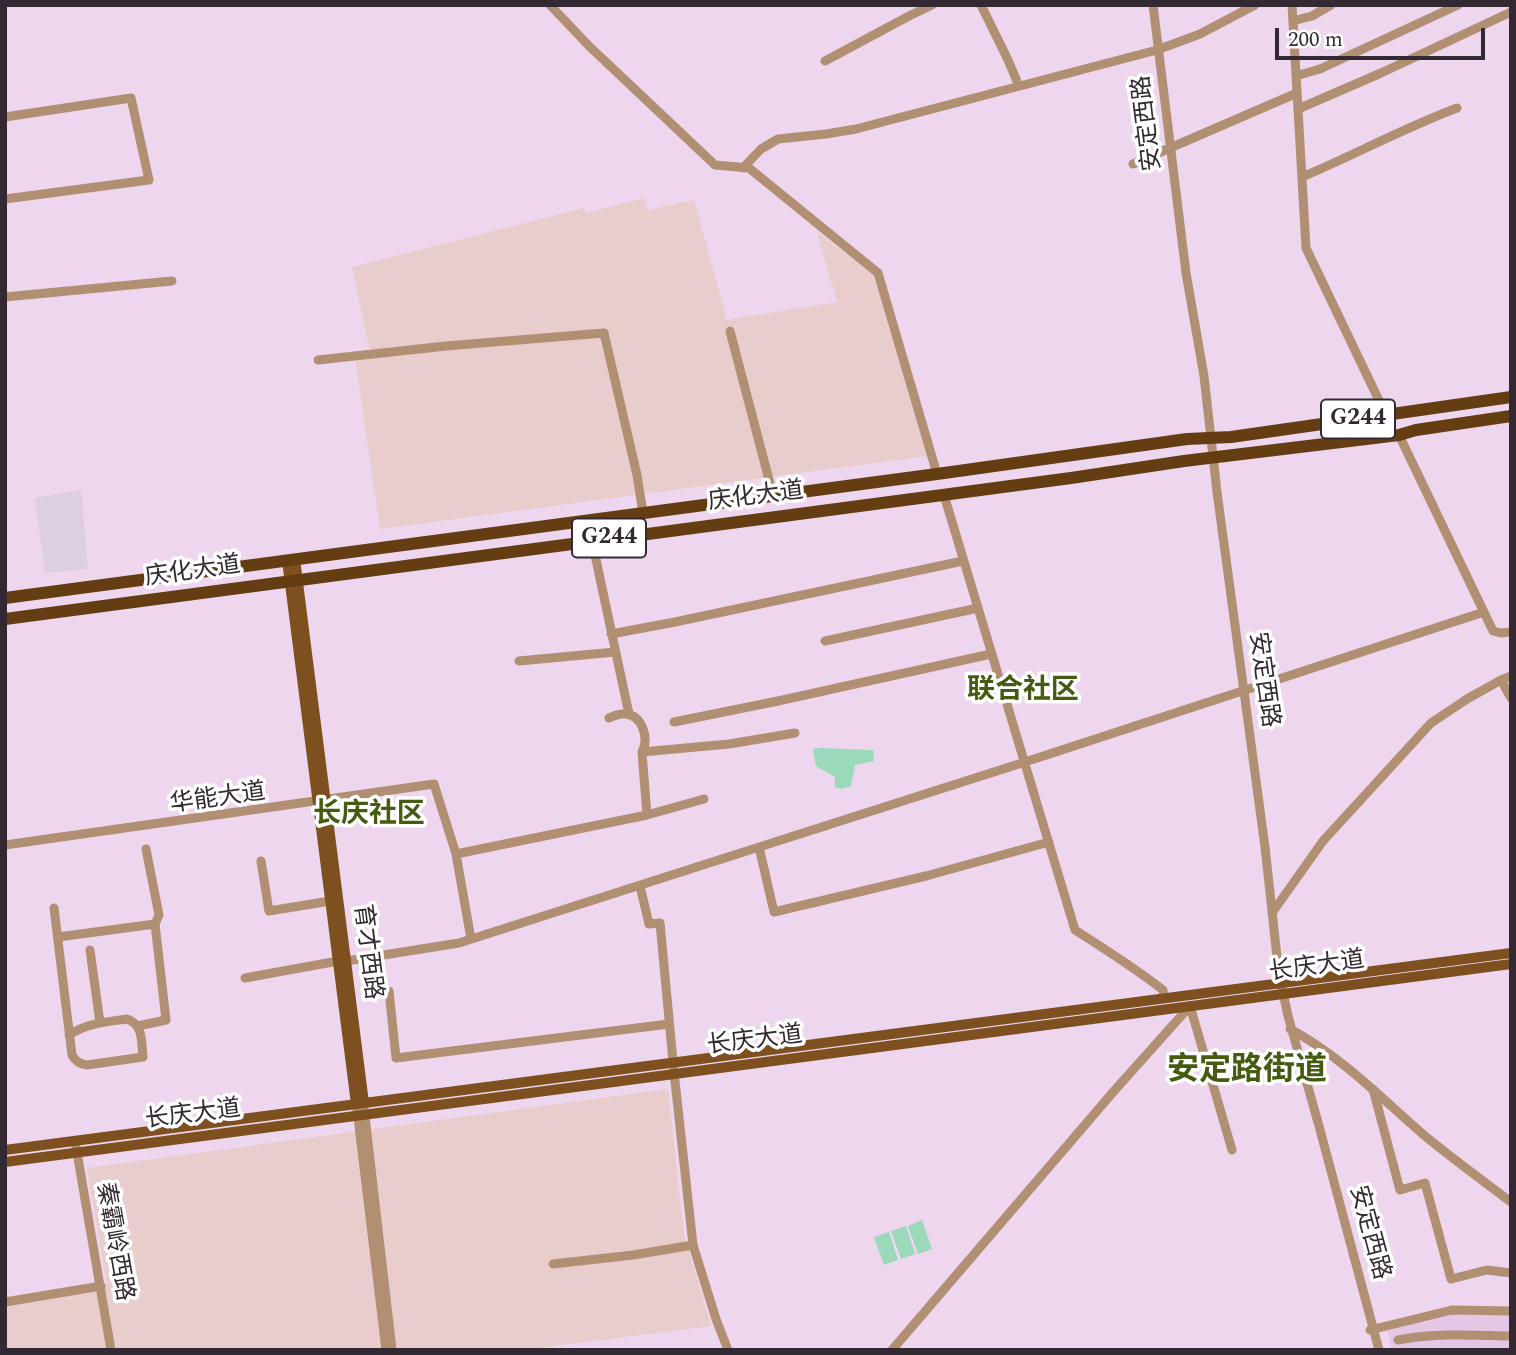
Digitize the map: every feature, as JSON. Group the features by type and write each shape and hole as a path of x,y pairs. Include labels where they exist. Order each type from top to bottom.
{"highway":[{"name":"庆化大道","path":"5,598 1187,439 1231,437 1511,397"},
{"name":"庆化大道","path":"5,619 1399,435 1511,416"}],"main road":[{"name":"育才西路","path":"291,560 361,1110"},
{"name":"育才西路","path":"322,802 330,901 342,961"},
{"name":"长庆大道","path":"5,1161 74,1147 674,1069 1190,1006 1280,989 1511,953"},
{"name":"长庆大道","path":"674,1069 1164,999 1511,964"},
{"name":"长庆大道","path":"5,1150 74,1147"}],"street":[{"path":"550,5 589,46 715,165 749,168 878,272 937,474"},
{"path":"825,61 932,5"},
{"path":"981,5 1019,86"},
{"name":"安定西路","path":"1151,5 1181,274 1208,438 1280,989 1314,1128 1379,1350"},
{"path":"743,168 761,149 778,139 856,129 1157,50 1200,34 1255,5"},
{"path":"1292,5 1306,248 1386,415"},
{"path":"1293,21 1312,16 1331,5"},
{"path":"1296,76 1320,69 1458,5"},
{"path":"1298,109 1381,74 1511,12"},
{"path":"1133,164 1297,93"},
{"path":"5,117 131,98 149,180 5,199"},
{"path":"1302,177 1457,108"},
{"path":"5,297 172,281"},
{"path":"730,331 773,495"},
{"path":"318,360 604,333 637,475 643,513"},
{"path":"1399,435 1493,631 1501,634 1511,632"},
{"path":"944,495 1075,930 1120,958 1163,990 1164,999"},
{"path":"599,519 592,541 611,634 629,714 639,722 645,736 646,745 642,752 647,815"},
{"path":"611,634 963,561"},
{"path":"825,641 978,608"},
{"path":"245,978 459,943 1484,612"},
{"path":"519,661 615,652"},
{"path":"674,722 992,654"},
{"path":"1270,915 1323,841 1431,723 1467,699 1511,676"},
{"path":"1501,680 1511,698"},
{"path":"609,718 629,714"},
{"path":"642,752 729,744 795,733"},
{"name":"华能大道","path":"5,848 435,786 456,854"},
{"path":"471,939 456,854 647,815 704,799"},
{"path":"759,848 774,912 926,876 1049,842"},
{"path":"138,1026 166,1020 155,924 159,915 146,849"},
{"path":"261,861 269,911 330,901"},
{"path":"640,886 649,924 660,923 693,1245 728,1350"},
{"path":"54,908 69,1035 72,1055 82,1064 143,1057 140,1031 131,1020 100,1023 80,1028 69,1035"},
{"path":"58,937 155,924"},
{"path":"90,950 100,1023"},
{"path":"389,991 396,1058 669,1024"},
{"path":"1190,1006 1232,1150"},
{"path":"892,1350 1190,1006"},
{"path":"1289,1028 1312,1041 1373,1089 1427,1138 1511,1202"},
{"path":"1373,1089 1400,1190 1425,1183 1451,1279 1487,1270 1511,1273"},
{"name":"育才西路","path":"361,1110 386,1350"},
{"name":"育才西路","path":"361,1110 392,1350"},
{"name":"秦霸岭西路","path":"74,1147 109,1350"},
{"path":"553,1264 693,1245"},
{"path":"5,1302 99,1287"},
{"path":"1371,1330 1452,1310 1511,1311"},
{"name":"安定西路","path":"1371,1330 1374,1350"},
{"path":"1398,1340 1419,1336 1511,1336"}],"shaded area":[{"path":"644,198 648,210 694,200 727,320 837,302 817,232 875,276 927,456 380,529 355,357 371,356 352,267 584,208 587,213"},
{"path":"81,490 88,569 45,573 35,498"},
{"path":"668,1089 684,1235 711,1326 522,1350 5,1350 5,1304 107,1284 87,1168"},
{"path":"1511,1312 1511,1350 1392,1350 1387,1330 1443,1315"}],"green space":[{"path":"813,749 873,750 874,761 855,765 851,786 842,789 835,787 835,777 816,766"},
{"path":"922,1220 932,1249 918,1254 908,1226"},
{"path":"906,1226 915,1254 901,1259 891,1231"},
{"path":"889,1232 898,1260 884,1265 874,1237"}],"district":[{"name":"联合社区","path":"1023,693"},
{"name":"长庆社区","path":"369,817"},
{"name":"安定路街道","path":"1247,1073"}]}
